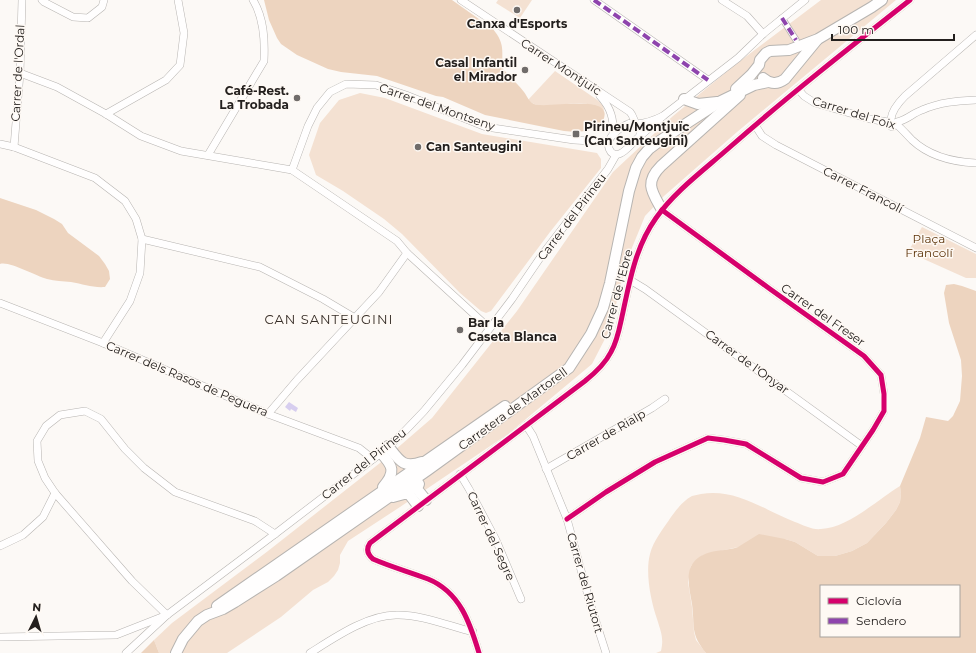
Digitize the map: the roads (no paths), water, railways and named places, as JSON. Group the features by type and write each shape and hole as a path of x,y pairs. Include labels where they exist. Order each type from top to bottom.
{"main road":[{"path":"849,20 872,0"},
{"path":"684,99 698,104 721,101 747,80 766,53 790,50 818,39 882,0"},
{"path":"758,65 760,74 768,82 782,82 786,80 818,39"},
{"path":"777,51 788,57 791,72"},
{"name":"Carretera de Martorell","path":"176,653 183,639 198,621 207,615 223,609 270,580 381,497 408,484 569,368 591,334 603,308 610,283 629,191 639,163 646,152 721,101 754,85 768,82"},
{"path":"662,210 651,188 654,174 661,166 734,102 745,90"},
{"path":"381,497 429,459 549,376 578,354"},
{"path":"422,503 408,484 410,476 437,458 446,447"},
{"path":"380,453 408,465 417,464 429,459"},
{"path":"380,453 389,463 392,472 381,497"},
{"path":"381,497 413,492 428,470"}],"street":[{"name":"Carrer de l'Ordal","path":"14,147 20,73 22,0"},
{"path":"42,0 74,17 88,18 102,7 104,0"},
{"path":"106,114 166,80 180,65 184,32 178,0"},
{"path":"208,155 264,61 265,45 261,20 258,9 253,0"},
{"name":"Carrer Montjuïc","path":"461,0 595,90 626,109 632,115 636,124"},
{"path":"594,0 708,80"},
{"path":"722,0 746,16 763,34"},
{"name":"Carrer del Pirineu","path":"126,653 167,615 275,534 380,453 403,433 424,411 462,365 512,299 542,255 608,169 616,155 622,154 663,116 738,58 763,34 805,0"},
{"name":"Carrer de l'Ebre","path":"473,632 462,608 453,595 429,579 378,561 368,553 368,545 372,540 595,373 606,360 615,345 634,262 644,237 662,210 681,190 755,125 910,0"},
{"path":"782,18 796,40"},
{"path":"976,35 899,102 892,114 893,122 904,121 920,111 940,103 976,100"},
{"path":"20,73 57,87 106,114 141,136 181,151 238,162 292,170 397,241 407,253 489,328"},
{"name":"Carrer del Montseny","path":"292,170 308,126 317,108 330,92 346,84 376,85 406,95 486,127 574,140 609,142"},
{"name":"Carrer del Foix","path":"798,89 807,98 815,103 870,119 893,122 919,145 935,154 956,161 976,163"},
{"path":"595,90 607,104 611,112 613,135"},
{"name":"Carrer del Pirineu","path":"609,142 613,135 629,123 636,124 654,120 663,116"},
{"path":"636,124 640,128 640,136"},
{"name":"Carrer Francolí","path":"755,125 762,136 768,141 976,248"},
{"path":"609,142 611,152 616,155"},
{"path":"0,144 14,147 95,178 125,201 136,219 142,239 140,273 130,301 103,343"},
{"name":"Carrer del Freser","path":"567,519 606,492 655,462 708,438 746,444 801,478 823,482 843,474 874,430 884,411 884,394 881,375 864,356 662,210"},
{"path":"142,239 260,267 323,299 355,318"},
{"path":"268,414 297,380 380,292 407,253"},
{"name":"Carrer de l'Onyar","path":"630,280 645,288 862,446"},
{"name":"Carrer dels Rasos de Peguera","path":"0,303 103,343 268,414 359,448 380,453"},
{"name":"Carrer de Rialp","path":"546,469 646,412 665,399"},
{"path":"0,637 116,635 167,615 132,581 56,493 45,478 38,461 37,441 46,426 60,415 84,411 101,419 125,449 144,468 176,492 255,521 275,534"},
{"name":"Carrer del Riutort","path":"526,425 533,436 567,519 590,603 606,653"},
{"name":"Carrer del Segre","path":"460,474 496,540 521,599"},
{"path":"0,546 23,535 43,517 56,493"},
{"path":"310,653 347,630 376,619 396,615 419,618 473,632 479,653"}],"place":[{"name":"Canxa d'Esports","path":"517,10"},
{"name":"Casal Infantil el Mirador","path":"525,70"},
{"name":"Café-Rest. La Trobada","path":"297,98"},
{"name":"Pirineu/Montjuïc (Can Santeugini)","path":"576,134"},
{"name":"Can Santeugini","path":"418,147"},
{"name":"Bar la Caseta Blanca","path":"460,330"}],"district":[{"name":"CAN SANTEUGINI","path":"329,319"}],"park label":[{"name":"Plaça Francolí","path":"929,246"}]}
